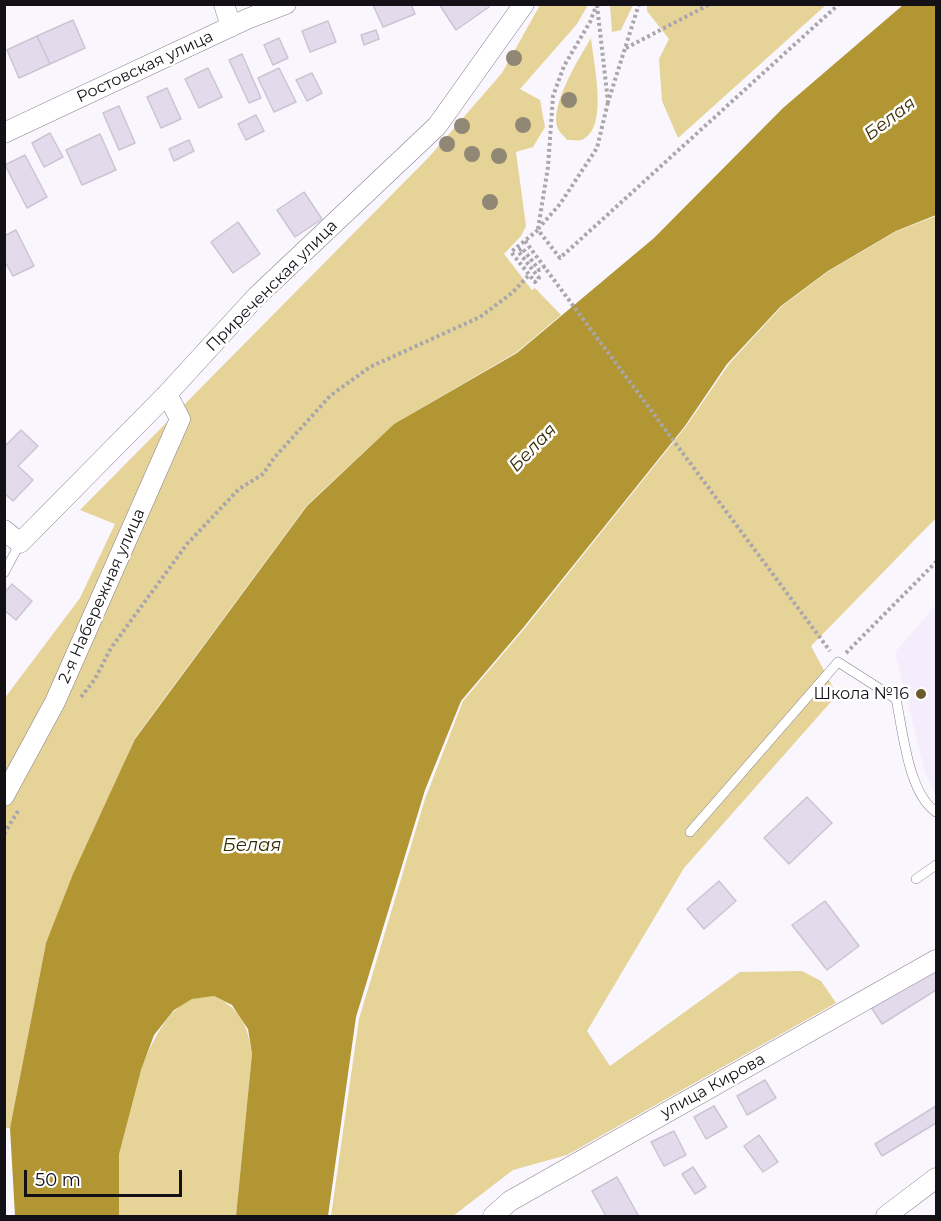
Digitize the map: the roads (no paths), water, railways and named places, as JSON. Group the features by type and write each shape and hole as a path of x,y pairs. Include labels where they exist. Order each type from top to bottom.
{"street":[{"path":"224,4 231,27"},
{"name":"Ростовская улица","path":"4,133 231,27 286,4"},
{"name":"Приреченская улица","path":"20,543 167,394 256,297 436,126 524,4"},
{"name":"2-я Набережная улица","path":"13,799 180,419 167,394"},
{"path":"4,530 20,543"},
{"name":"улица Кирова","path":"494,1216 510,1201 936,960"},
{"path":"886,1216 936,1178"}],"lane":[{"path":"4,573 20,543"},
{"path":"690,832 838,662 896,699 915,784 928,806 936,812"},
{"path":"915,879 936,865"}],"water":[{"name":"Белая","path":"903,5 936,5 936,215 896,231 828,271 781,306 727,364 685,426 523,628 461,701 425,790 356,1017 328,1216 236,1216 252,1054 248,1029 232,1005 214,996 192,999 174,1010 154,1035 141,1070 119,1154 119,1216 15,1216 10,1128 46,943 73,874 135,739 307,506 394,424 517,353 654,238 783,108"}],"place":[{"name":"Школа №16","path":"921,694"}]}
